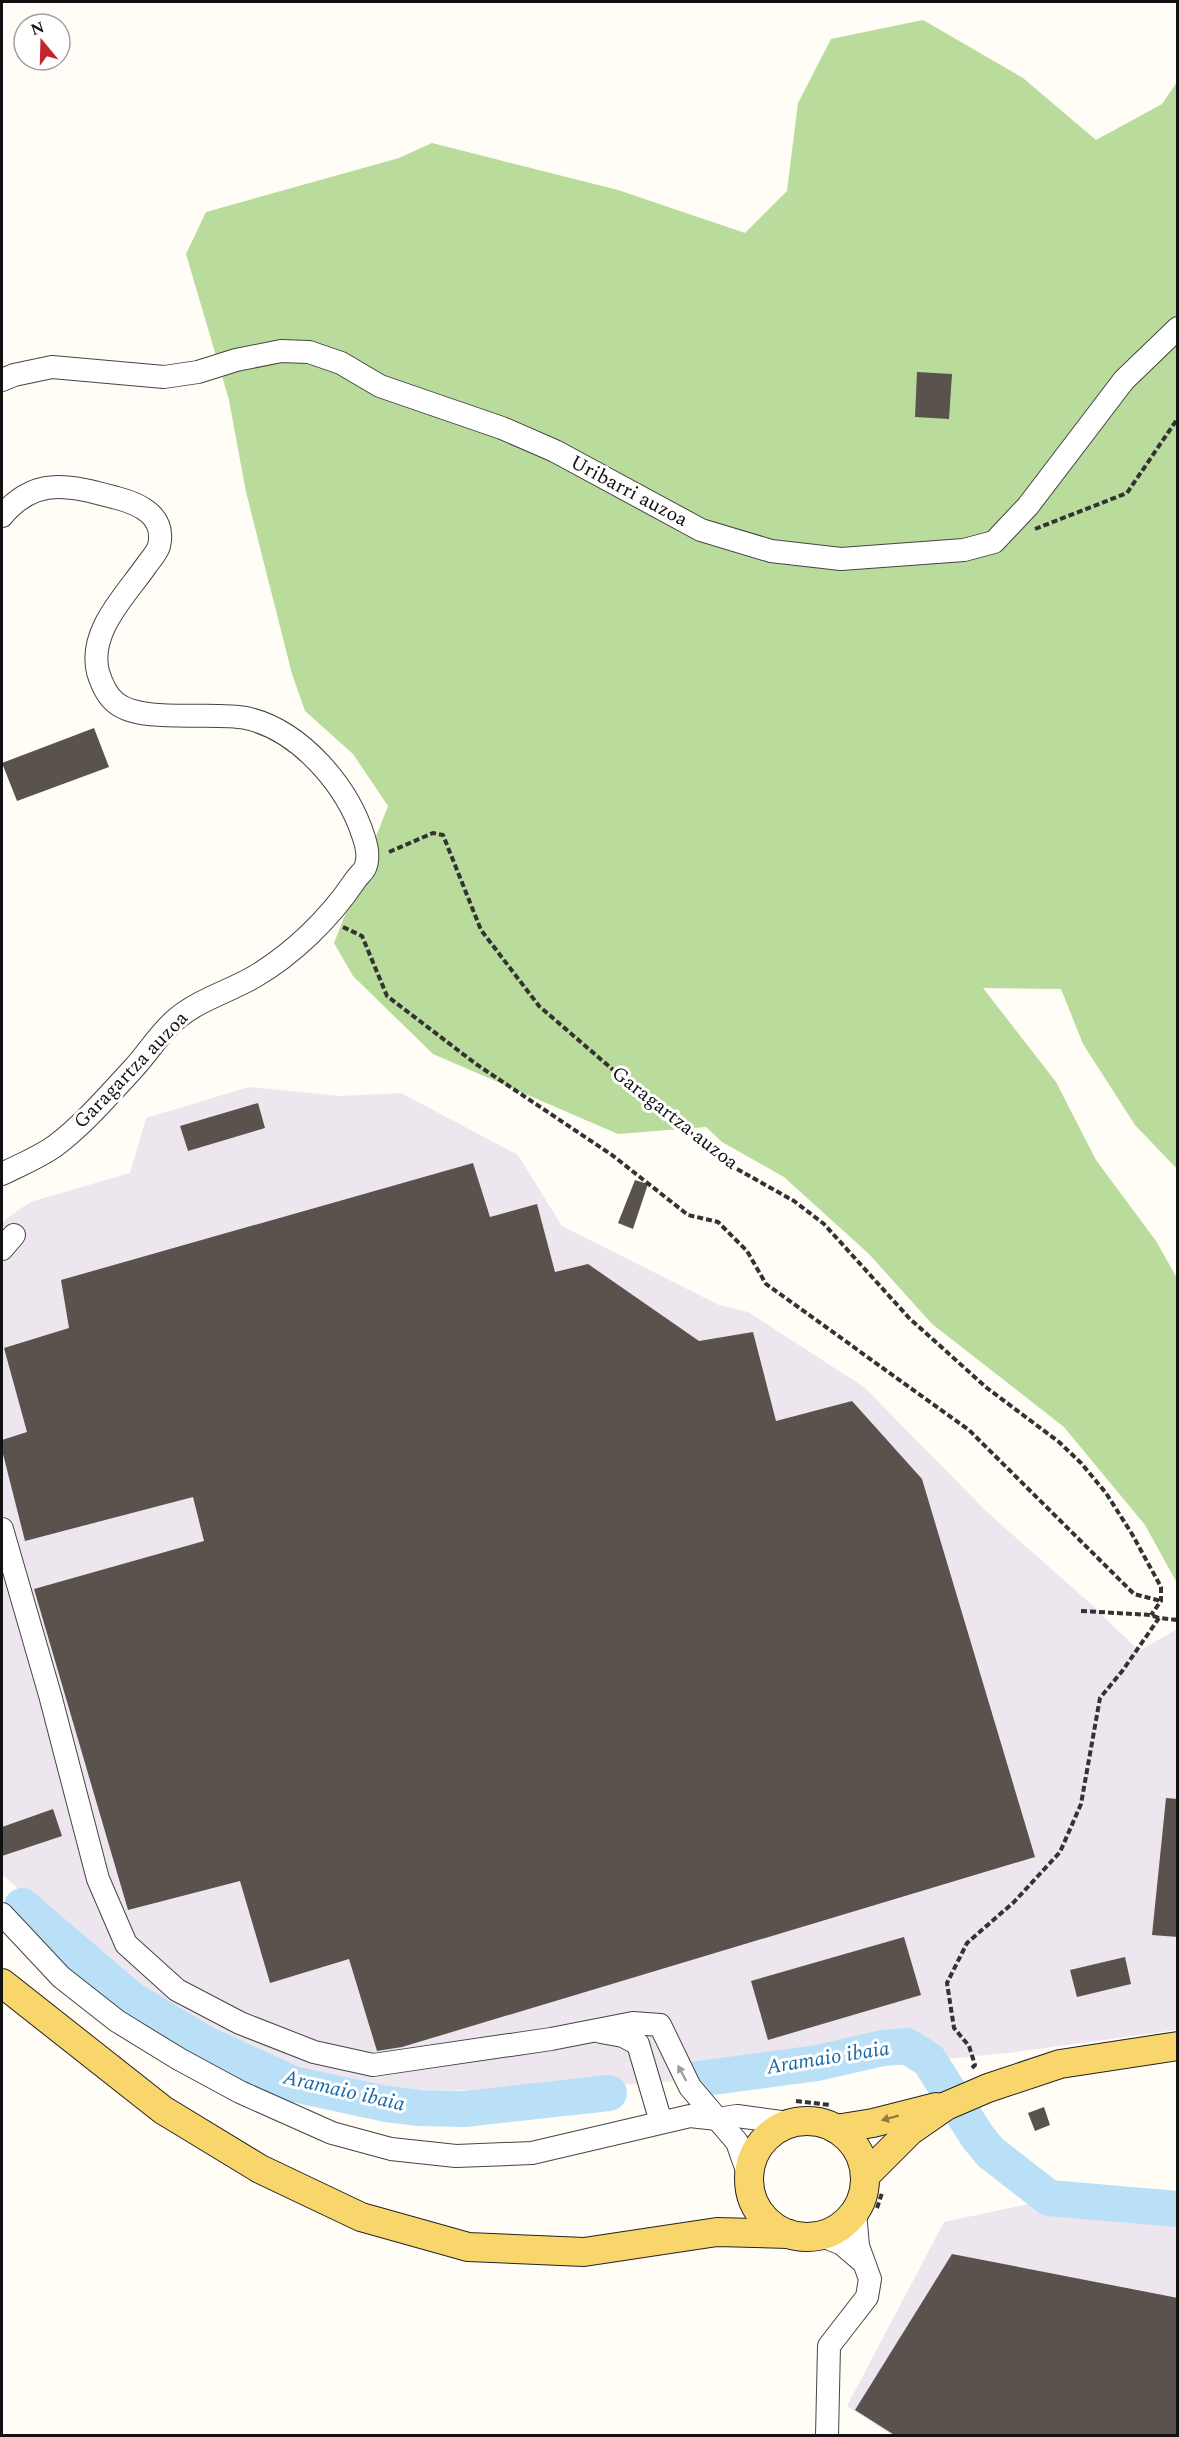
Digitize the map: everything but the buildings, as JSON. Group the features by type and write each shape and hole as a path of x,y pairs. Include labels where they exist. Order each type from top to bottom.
{"main road":[{"path":"2,1983 163,2110 260,2169 361,2217 468,2247 584,2252 688,2236 741,2232 789,2234"},
{"path":"946,2106 928,2108 873,2123 835,2117 812,2121 794,2112 788,2125 767,2138 754,2155 750,2187 764,2218 780,2231 803,2237 826,2234 865,2212 864,2193 910,2131 946,2106 978,2081 1060,2064 1178,2046"},
{"path":"835,2117 875,2181"},
{"path":"688,2236 721,2219 750,2187"}],"street":[{"name":"Uribarri auzoa","path":"2,380 14,375 52,367 164,377 198,372 236,360 281,351 309,352 340,363 380,386 502,428 555,451 701,530 771,551 841,559 964,550 994,542 1028,506 1124,380 1178,328"},
{"path":"2,516 29,493 44,488 61,487 85,490 135,502 150,512 157,522 159,548 105,623 96,647 98,670 105,690 113,701 125,709 174,715 244,718 271,726 296,742 321,766 343,793 365,840 367,856 365,869"},
{"name":"Garagartza auzoa","path":"2,1174 37,1157 66,1136 133,1069 173,1021 186,1010 255,976 289,952 325,919 365,869"},
{"path":"2,1529 50,1695 98,1879 126,1944 177,1990 240,2023 314,2052 373,2065 633,2023 660,2025 690,2087 737,2142 750,2187"},
{"path":"2,1914 61,1977 117,2021 179,2059 240,2092 332,2133 391,2150 456,2156 532,2153 690,2116 717,2119 794,2112"},
{"path":"597,2030 623,2036 638,2044 661,2122"},
{"path":"862,2261 865,2212"},
{"path":"820,2235 847,2248 862,2261 870,2279 867,2297 829,2346 827,2436"}],"path":[{"path":"999,536 1041,528 1127,493 1178,418"},
{"name":"Garagartza auzoa","path":"365,869 391,851 415,839 434,833 443,835 481,930 539,1006 626,1081 665,1110 721,1160 794,1201 824,1224 910,1319 987,1388 1059,1442 1081,1463 1106,1493 1127,1526 1161,1587 1161,1601"},
{"path":"325,919 362,936 387,996 476,1064 612,1155 688,1215 718,1222 747,1251 766,1284 969,1430 1134,1594 1161,1601 1151,1615"},
{"path":"1081,1611 1151,1615 1178,1620"},
{"path":"978,2081 969,2046 954,2028 947,1983 967,1943 1014,1902 1060,1852 1081,1804 1100,1698 1123,1670 1159,1618"},
{"path":"794,2112 835,2117"},
{"path":"865,2212 875,2181"}],"shaded area":[{"path":"249,1087 341,1096 401,1093 518,1155 562,1226 719,1305 748,1312 864,1387 987,1512 1092,1605 1139,1651 1177,1629 1177,2030 1008,2053 809,2072 535,2091 346,2089 185,2020 70,1936 2,1874 2,1222 30,1202 130,1173 146,1118"},
{"path":"1033,2203 1177,2222 1177,2435 891,2435 847,2406 944,2222"}],"green space":[{"path":"923,20 1023,78 1096,140 1162,104 1177,82 1177,1169 1135,1125 1083,1044 1061,989 983,988 1056,1082 1096,1160 1156,1241 1177,1278 1177,1583 1145,1525 1064,1427 932,1324 869,1254 784,1177 722,1142 706,1127 618,1134 433,1054 353,976 334,943 388,806 353,754 305,711 292,674 246,492 229,400 186,254 206,212 399,158 432,143 618,190 745,233 787,191 798,103 831,39"}],"waterway":[{"name":"Aramaio ibaia","path":"22,1906 132,2000 204,2043 293,2084 386,2104 420,2108 465,2109 609,2093"},
{"name":"Aramaio ibaia","path":"698,2079 817,2063 883,2048 907,2046 929,2060 977,2136 990,2152 1049,2198 1178,2209"}]}
